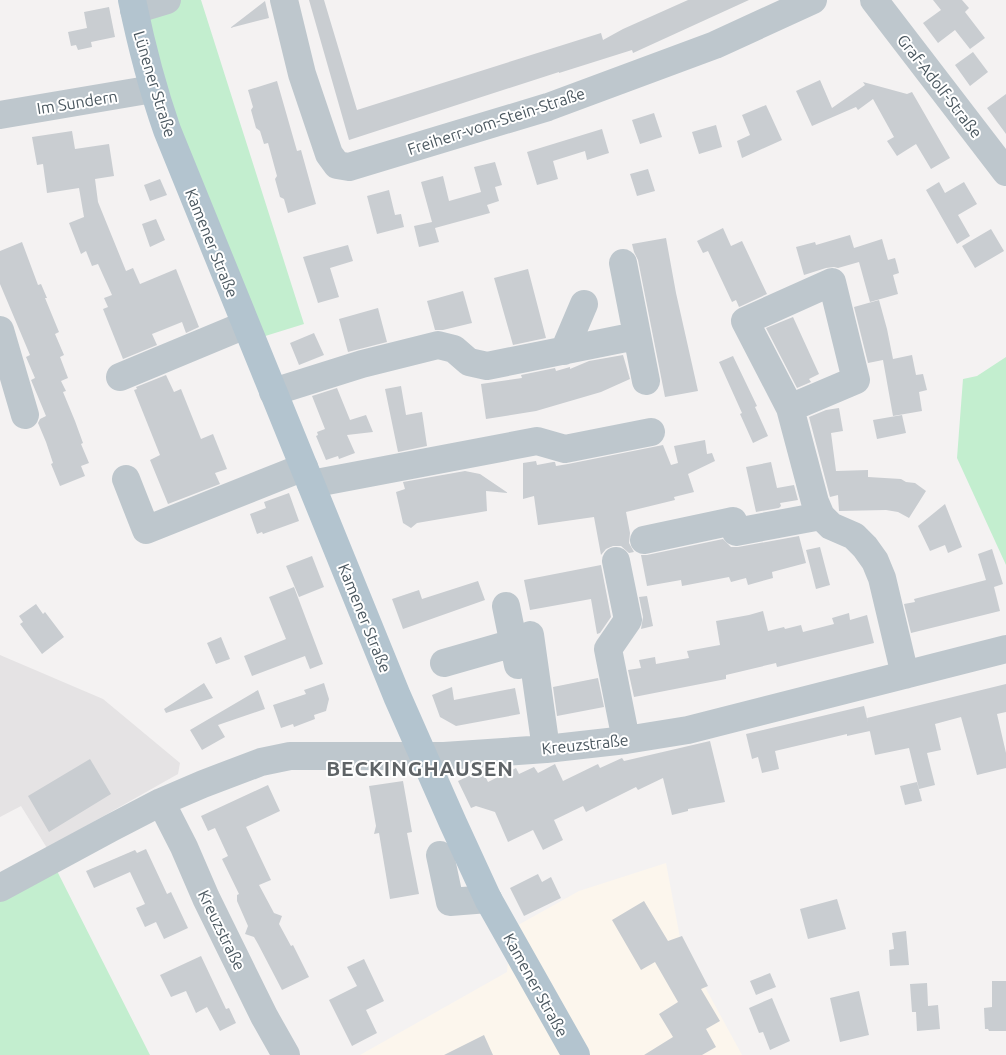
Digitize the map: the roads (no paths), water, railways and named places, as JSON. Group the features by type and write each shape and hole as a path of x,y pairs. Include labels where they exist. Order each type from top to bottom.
{"main road":[{"name":"Lünener Straße","path":"133,5 153,89 182,168"},
{"name":"Kamener Straße","path":"182,168 397,696 488,899 576,1055"}],"street":[{"path":"133,5 167,0"},
{"name":"Freiherr-vom-Stein-Straße","path":"284,0 302,74 329,154 337,165 349,167 548,107 715,45 813,0"},
{"name":"Graf-Adolf-Straße","path":"874,0 1006,172"},
{"name":"Im Sundern","path":"0,115 153,89"},
{"path":"622,263 646,381"},
{"path":"790,408 856,380 832,282 745,321 790,408 815,502 821,516 831,526 854,536 865,546 875,561 882,578 905,675"},
{"path":"564,352 584,304"},
{"path":"120,377 245,325"},
{"path":"0,330 26,415"},
{"path":"273,392 362,364 438,345 454,349 469,362 486,366 564,352 636,336"},
{"path":"126,479 146,530 307,476 537,441 565,449 651,432"},
{"path":"644,540 733,521 736,532 821,516"},
{"path":"616,562 628,620 608,650 626,740"},
{"path":"506,606 522,639 520,670 537,682 546,749"},
{"path":"444,663 522,639"},
{"name":"Kreuzstraße","path":"0,888 161,802 260,762 290,756 425,757 546,749 626,740 688,730 1006,649"},
{"name":"Kreuzstraße","path":"161,802 264,1016 286,1055"},
{"path":"440,855 450,902 488,899"}],"district":[{"name":"BECKINGHAUSEN","path":"420,768"}]}
